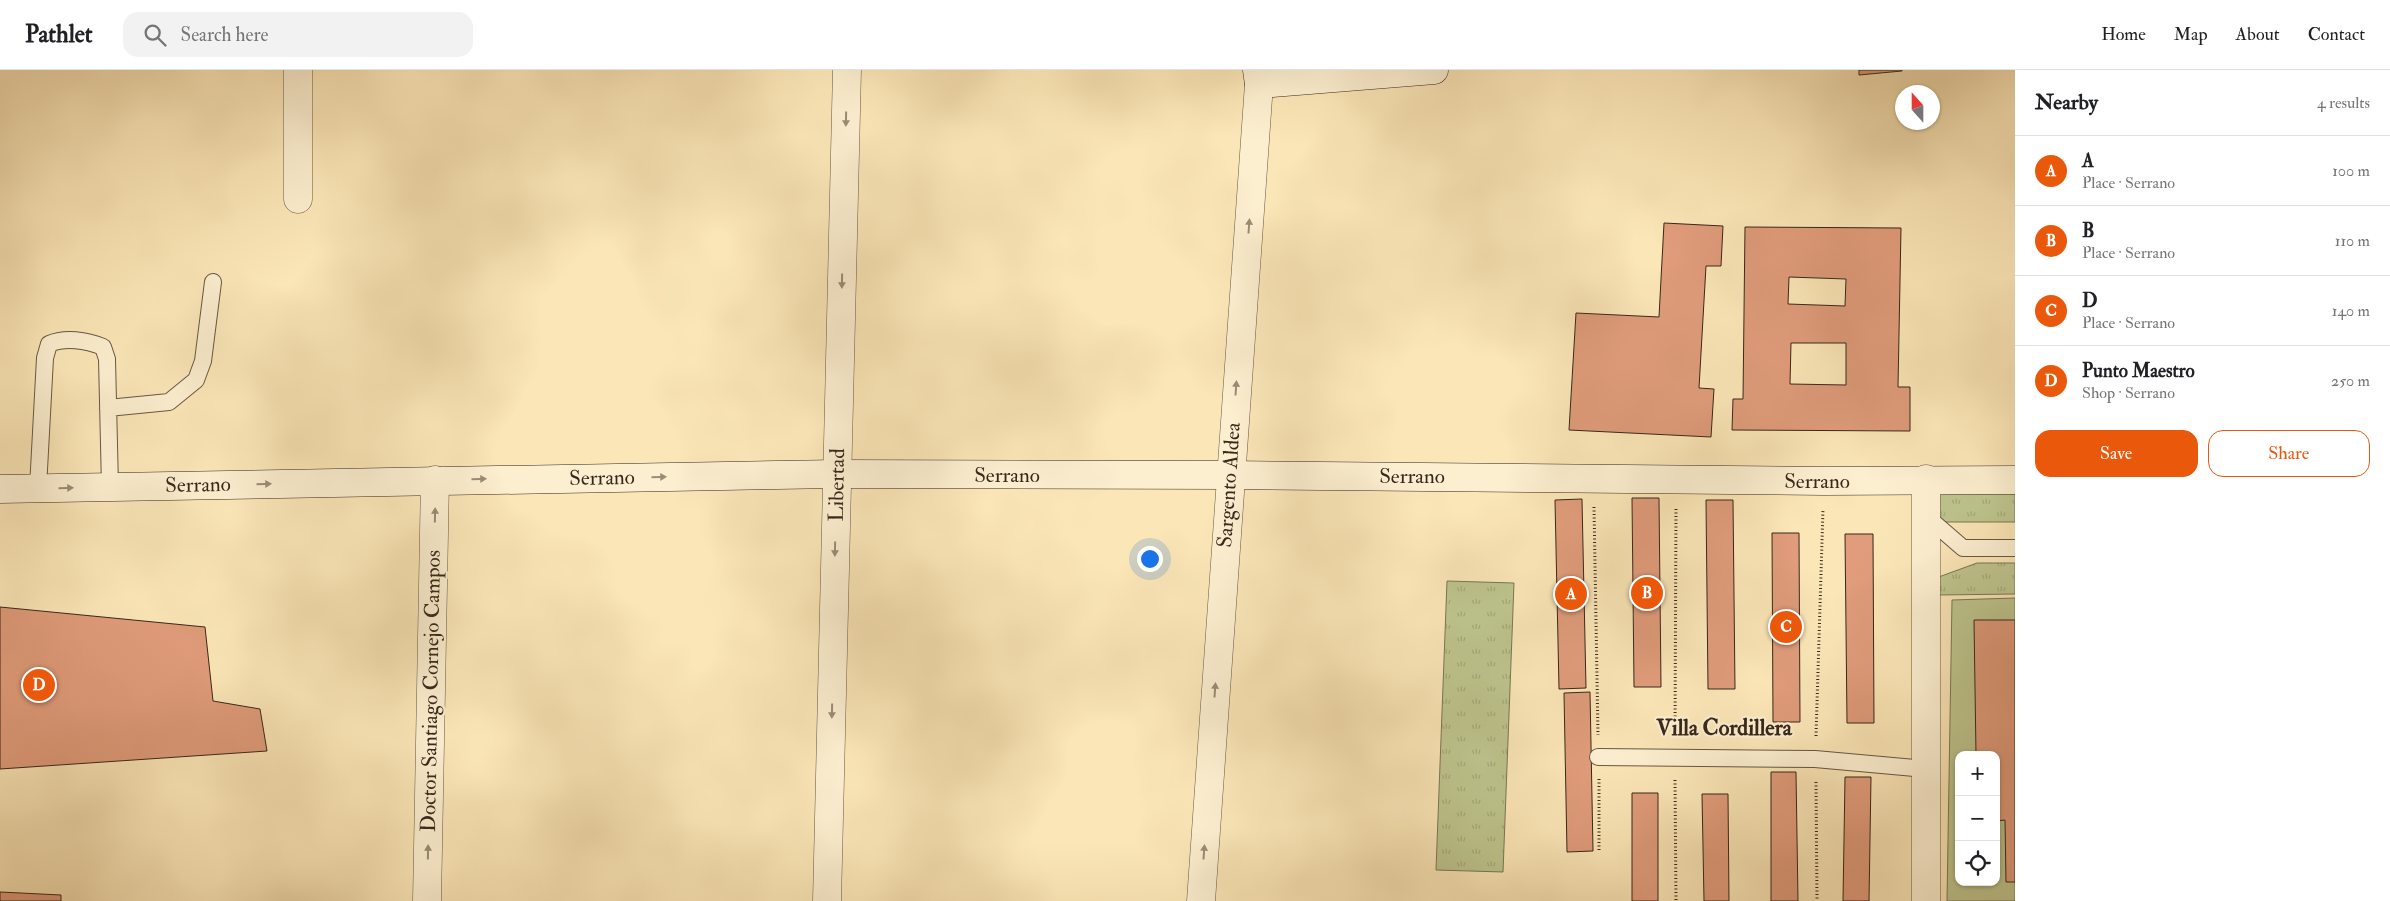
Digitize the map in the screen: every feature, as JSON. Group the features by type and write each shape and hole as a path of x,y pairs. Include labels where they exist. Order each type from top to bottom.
{"street":[{"path":"298,70 298,199"},
{"name":"Libertad","path":"828,901 847,70"},
{"path":"1258,77 1429,70"},
{"name":"Sargento Aldea","path":"1201,901 1258,77"},
{"name":"Serrano","path":"0,489 837,474 1230,475 1824,481 2015,480"},
{"path":"1926,479 1926,901"},
{"name":"Doctor Santiago Cornejo Campos","path":"427,901 435,480"}],"lane":[{"path":"108,408 169,402 196,380 203,362 213,282"},
{"path":"38,488 45,358 49,344 60,340 93,343 102,347 107,359 110,487"},
{"path":"1926,516 1963,548 2015,548"},
{"path":"1598,757 1815,758 1926,769"}],"path":[{"path":"1594,478 1599,851"},
{"path":"1676,480 1676,901"},
{"path":"1818,901 1815,758 1824,481"}],"green space":[{"path":"1943,493 2015,493 2015,522 1932,522 1932,497"},
{"path":"1977,563 2015,563 2015,594 1939,595 1925,582"},
{"path":"1447,581 1514,583 1503,872 1436,870"},
{"path":"2015,598 2015,901 1947,901 1952,600"}],"building":[{"path":"1859,70 1902,70 1902,71 1859,75"},
{"path":"1664,223 1723,226 1721,266 1706,266 1699,388 1714,389 1711,437 1569,430 1576,313 1659,317"},
{"path":"1745,227 1901,228 1898,387 1910,387 1910,431 1732,430 1733,399 1743,399","holes":["1789,277 1846,279 1845,306 1788,304","1791,343 1846,343 1846,385 1790,384"]},
{"path":"1632,498 1659,498 1661,687 1634,687"},
{"path":"1582,499 1586,688 1559,689 1555,500"},
{"path":"1706,500 1733,500 1735,689 1708,689"},
{"path":"1772,533 1799,533 1800,722 1773,722"},
{"path":"1845,534 1873,534 1874,723 1847,723"},
{"path":"0,607 205,627 213,701 260,709 267,751 0,769"},
{"path":"1974,620 2015,620 2015,882 2006,882 2005,820 2000,821 2000,751 1976,751"},
{"path":"1590,692 1593,851 1567,852 1564,693"},
{"path":"1771,772 1796,772 1798,901 1771,901"},
{"path":"1845,777 1871,777 1869,901 1843,901"},
{"path":"1632,793 1658,793 1658,901 1632,901"},
{"path":"1702,794 1728,794 1729,901 1704,901"},
{"path":"0,892 61,895 61,901 0,901"}],"place":[{"name":"B","path":"1647,593"},
{"name":"A","path":"1571,594"},
{"name":"D","path":"1786,627"},
{"name":"Punto Maestro","path":"39,685"}],"district":[{"name":"Villa Cordillera","path":"1724,728"}]}
